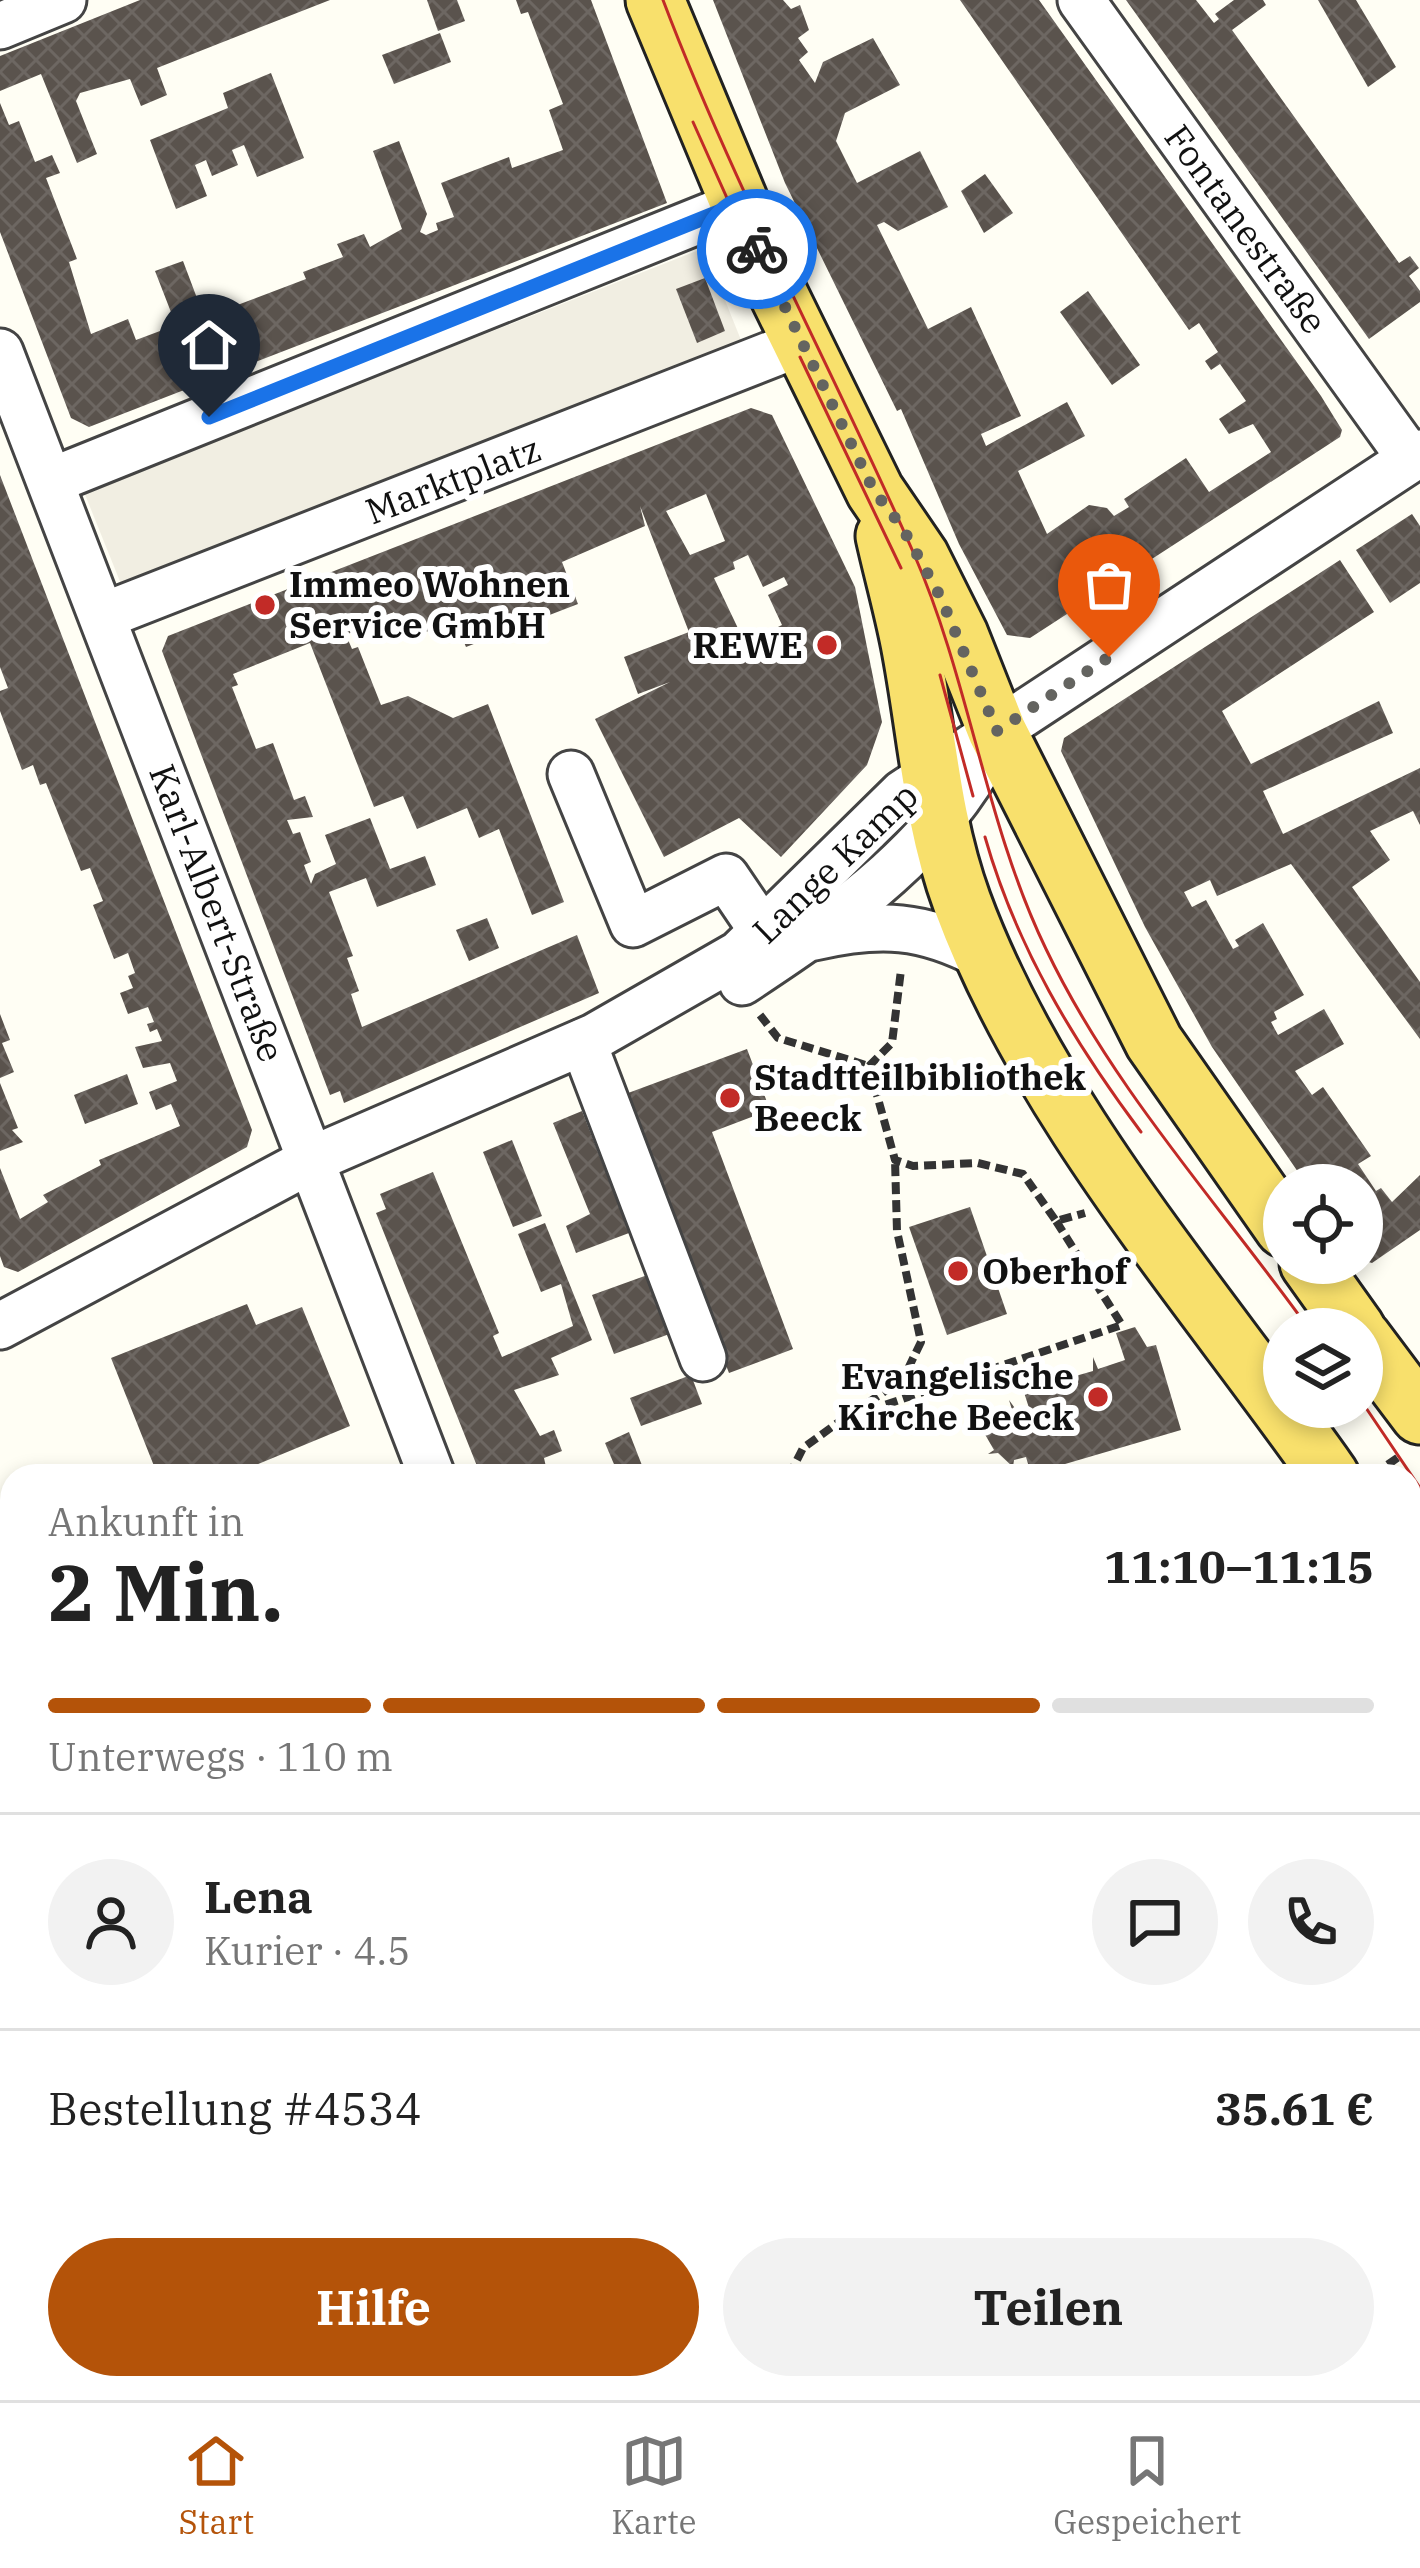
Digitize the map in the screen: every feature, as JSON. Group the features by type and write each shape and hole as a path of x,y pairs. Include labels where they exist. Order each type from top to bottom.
{"main road":[{"path":"655,0 736,205 874,491 920,557 997,731 1154,1042 1263,1198"},
{"path":"874,491 910,644 934,800 983,956 1045,1069 1130,1202 1321,1464"},
{"path":"1383,1365 1420,1415"}],"street":[{"path":"0,26 63,0"},
{"name":"Fontanestraße","path":"1082,0 1415,455"},
{"path":"51,481 736,205"},
{"name":"Marktplatz","path":"103,616 802,342"},
{"name":"Karl-Albert-Straße","path":"0,352 427,1464"},
{"name":"Lange Kamp","path":"588,1040 679,1013 738,985 786,942 881,811 934,800 997,731 1415,455"},
{"path":"571,774 633,924 726,877 786,942 903,925 942,934 983,956"},
{"name":"Lange Kamp","path":"1,1324 313,1159 588,1040 739,954 786,942"},
{"path":"588,1040 703,1358"},
{"path":"1383,1343 1420,1358"}],"path":[{"path":"738,985 778,1038 868,1066 895,1160 897,1231 921,1342 903,1379 803,1448 795,1464"},
{"path":"843,1418 1122,1325 1023,1174 979,1162 913,1166 895,1160"},
{"path":"1056,1221 1130,1202"}],"shaded area":[{"path":"704,248 741,340 121,584 84,492"}],"building":[{"path":"140,0 330,0 157,68 167,95 141,106 130,79 80,93 76,101 97,154 77,163 41,74 0,91 0,56"},
{"path":"427,0 457,0 465,21 438,31"},
{"path":"516,0 591,0 667,203 240,368 219,312 306,279 303,272 343,257 337,244 364,234 370,247 402,229 373,151 399,141 427,214 420,232 426,235 438,230 436,223 454,217 441,183 509,157 512,168 563,150 549,110 563,104 528,12 521,14"},
{"path":"713,0 783,0 791,9 800,5 809,30 798,38 808,52 799,60 815,83 823,62 873,38 900,85 845,113 836,141 857,183 920,151 948,207 898,231 884,222 877,225 928,329 971,307 1021,416 981,434 986,446 1067,402 1085,436 1018,471 1047,534 1089,505 1107,508 1114,516 1129,507 1124,499 1186,458 1209,492 1271,452 1253,424 1229,434 1219,419 1246,401 1220,364 1211,370 1205,361 1218,352 1199,323 1189,330 960,0 1039,0 1321,396 1342,430 1340,437 1030,638 1007,635 959,544 901,409 897,411 785,183"},
{"path":"1126,0 1196,0 1214,23 1219,19 1215,14 1234,0 1263,0 1266,5 1232,30 1399,263 1410,256 1419,268 1409,276 1420,291 1420,302 1369,339"},
{"path":"1318,0 1356,0 1396,67 1368,87"},
{"path":"440,33 451,62 394,84 382,55"},
{"path":"271,73 304,158 257,177 244,145 232,150 238,165 212,176 206,160 195,165 207,196 176,209 150,140 228,108 223,93"},
{"path":"0,103 9,125 19,121 35,162 52,155 60,173 46,178 77,259 69,262 91,334 128,319 136,340 176,325 155,271 183,261 203,314 215,310 238,369 89,427 71,418 0,232"},
{"path":"985,174 1013,213 984,233 961,191"},
{"path":"705,278 725,331 697,343 676,289"},
{"path":"1088,291 1140,365 1112,385 1060,312"},
{"path":"751,408 772,415 855,587 882,722 867,765 781,857 739,818 664,857 595,719 670,682 638,694 624,657 689,632 640,506 645,526 562,562 578,604 466,647 455,621 405,640 394,612 346,635 352,649 358,647 381,705 408,696 453,718 488,704 564,902 532,915 499,829 479,838 467,808 417,829 403,796 374,807 310,643 233,674 238,685 232,687 256,749 273,743 294,800 305,796 313,817 287,820 293,834 300,832 311,862 304,865 311,884 315,874 336,864 325,835 370,818 390,869 425,856 436,885 377,907 366,878 329,892 353,956 347,958 359,991 351,994 362,1027 577,935 599,993 344,1103 340,1091 330,1095 162,651 168,636","holes":["706,494 725,541 690,555 666,511","748,555 763,587 784,577 788,585 768,595 782,625 745,643 714,578 735,569 733,562"]},
{"path":"0,475 252,1130 247,1147 18,1272 4,1267 0,1256 0,1168 20,1219 48,1202 43,1195 101,1165 99,1160 180,1126 171,1104 156,1110 149,1092 177,1081 170,1063 143,1068 135,1047 162,1041 157,1029 150,1032 147,1024 154,1022 148,1007 128,1014 120,993 133,988 128,976 135,973 128,953 114,959 93,905 103,901 90,868 81,871 46,783 40,785 33,765 22,770 0,711 0,691 8,688 0,667"},
{"path":"1412,514 1420,526 1420,583 1390,603 1356,550"},
{"path":"1340,560 1374,612 1222,711 1251,764 1379,701 1393,733 1263,791 1283,834 1420,768 1420,825 1413,811 1370,831 1390,860 1352,887 1420,982 1420,1039 1291,864 1217,896 1210,880 1184,892 1192,907 1206,900 1233,949 1239,946 1235,940 1263,923 1304,995 1274,1012 1277,1019 1271,1022 1278,1035 1324,1009 1344,1044 1295,1071 1312,1095 1323,1087 1371,1156 1358,1164 1293,1164 1212,1047 1145,927 1061,751 1064,738"},
{"path":"487,918 499,948 469,961 456,930"},
{"path":"0,1014 10,1040 2,1043 14,1072 0,1078"},
{"path":"747,1049 770,1110 712,1132 793,1349 729,1373 620,1096"},
{"path":"127,1074 138,1104 85,1124 74,1095"},
{"path":"0,1083 18,1128 12,1130 23,1142 0,1151"},
{"path":"582,1111 618,1203 626,1200 637,1230 576,1253 566,1226 590,1214 553,1123"},
{"path":"512,1140 542,1216 513,1227 483,1152"},
{"path":"433,1172 499,1333 493,1336 502,1357 573,1326 561,1284 541,1292 518,1234 545,1223 592,1340 551,1358 559,1375 514,1390 540,1436 554,1430 562,1451 544,1458 545,1464 476,1464 376,1213 386,1209 380,1194"},
{"path":"1420,1175 1420,1230 1383,1255 1383,1191 1392,1202"},
{"name":"Oberhof","path":"970,1207 1007,1314 947,1335 909,1227"},
{"path":"653,1273 675,1332 614,1354 592,1295"},
{"path":"247,1304 256,1325 302,1307 350,1426 258,1464 153,1464 111,1358"},
{"name":"Evangelische Kirche Beeck","path":"1135,1327 1147,1347 1156,1345 1181,1430 1065,1464 1028,1464 1026,1457 1010,1464 998,1453 988,1454 994,1450 983,1431 990,1432 999,1415 1013,1413 1009,1400 1017,1411 1029,1408 1021,1383 1045,1379 1048,1373 1051,1383 1093,1371 1093,1357 1098,1369 1125,1360 1116,1333"},
{"path":"691,1375 702,1404 641,1426 630,1398"},
{"path":"629,1432 641,1464 614,1464 605,1443"}],"tram line":[{"path":"663,0 752,210 914,554 950,652 1008,852 1046,949 1102,1050 1135,1098 1293,1308"},
{"path":"693,122 769,292"},
{"path":"800,357 901,568"},
{"path":"940,675 973,796"},
{"path":"985,837 1013,916 1049,991 1141,1132"},
{"path":"1380,1428 1404,1464"}],"way so far":[{"path":"757,249 874,491 902,527 940,596 997,731 1109,657"}],"place":[{"name":"Immeo Wohnen Service GmbH","path":"265,605"},
{"name":"REWE","path":"827,645"},
{"name":"Stadtteilbibliothek Beeck","path":"730,1098"},
{"name":"Oberhof","path":"958,1271"},
{"name":"Evangelische Kirche Beeck","path":"1098,1397"}],"route":[{"path":"209,417 736,205 757,249"}]}
